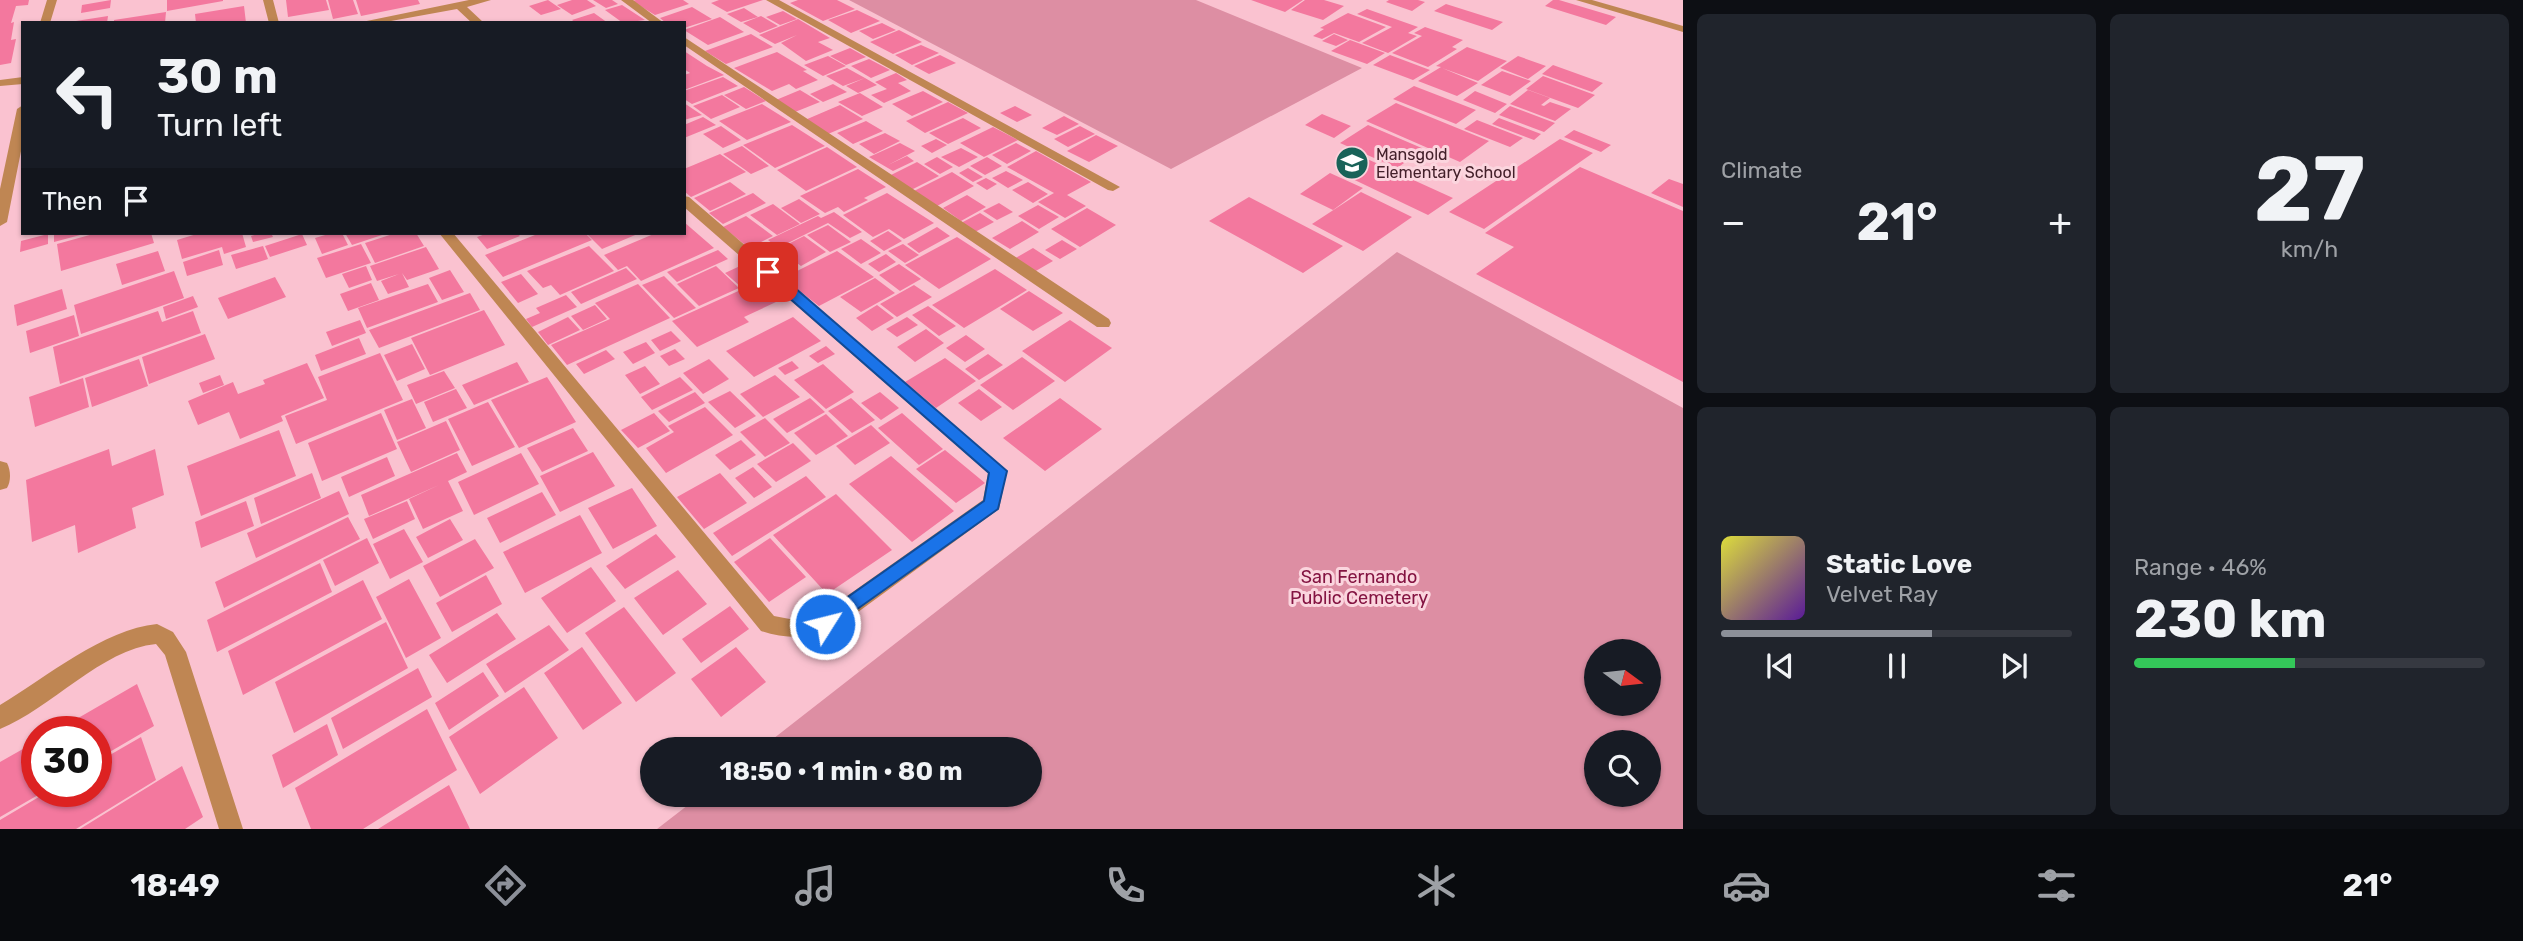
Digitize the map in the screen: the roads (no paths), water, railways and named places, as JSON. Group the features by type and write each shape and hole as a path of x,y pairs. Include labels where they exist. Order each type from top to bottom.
{"street":[{"path":"46,21 51,0"},
{"path":"268,0 273,21"},
{"path":"374,21 486,0"},
{"path":"626,0 656,21"},
{"path":"771,0 1113,187"},
{"path":"1581,0 1683,29"},
{"path":"460,6 477,21"},
{"path":"686,41 1103,323"},
{"path":"0,83 21,80"},
{"path":"0,222 21,119"},
{"path":"448,235 768,624 795,629 825,624 992,504 998,471 686,202"},
{"path":"0,468 0,483"},
{"path":"0,718 109,649 134,638 155,634 169,639 231,829"}],"place":[{"name":"Mansgold Elementary School","path":"1352,163"}],"park label":[{"name":"San Fernando Public Cemetery","path":"1359,587"}]}
